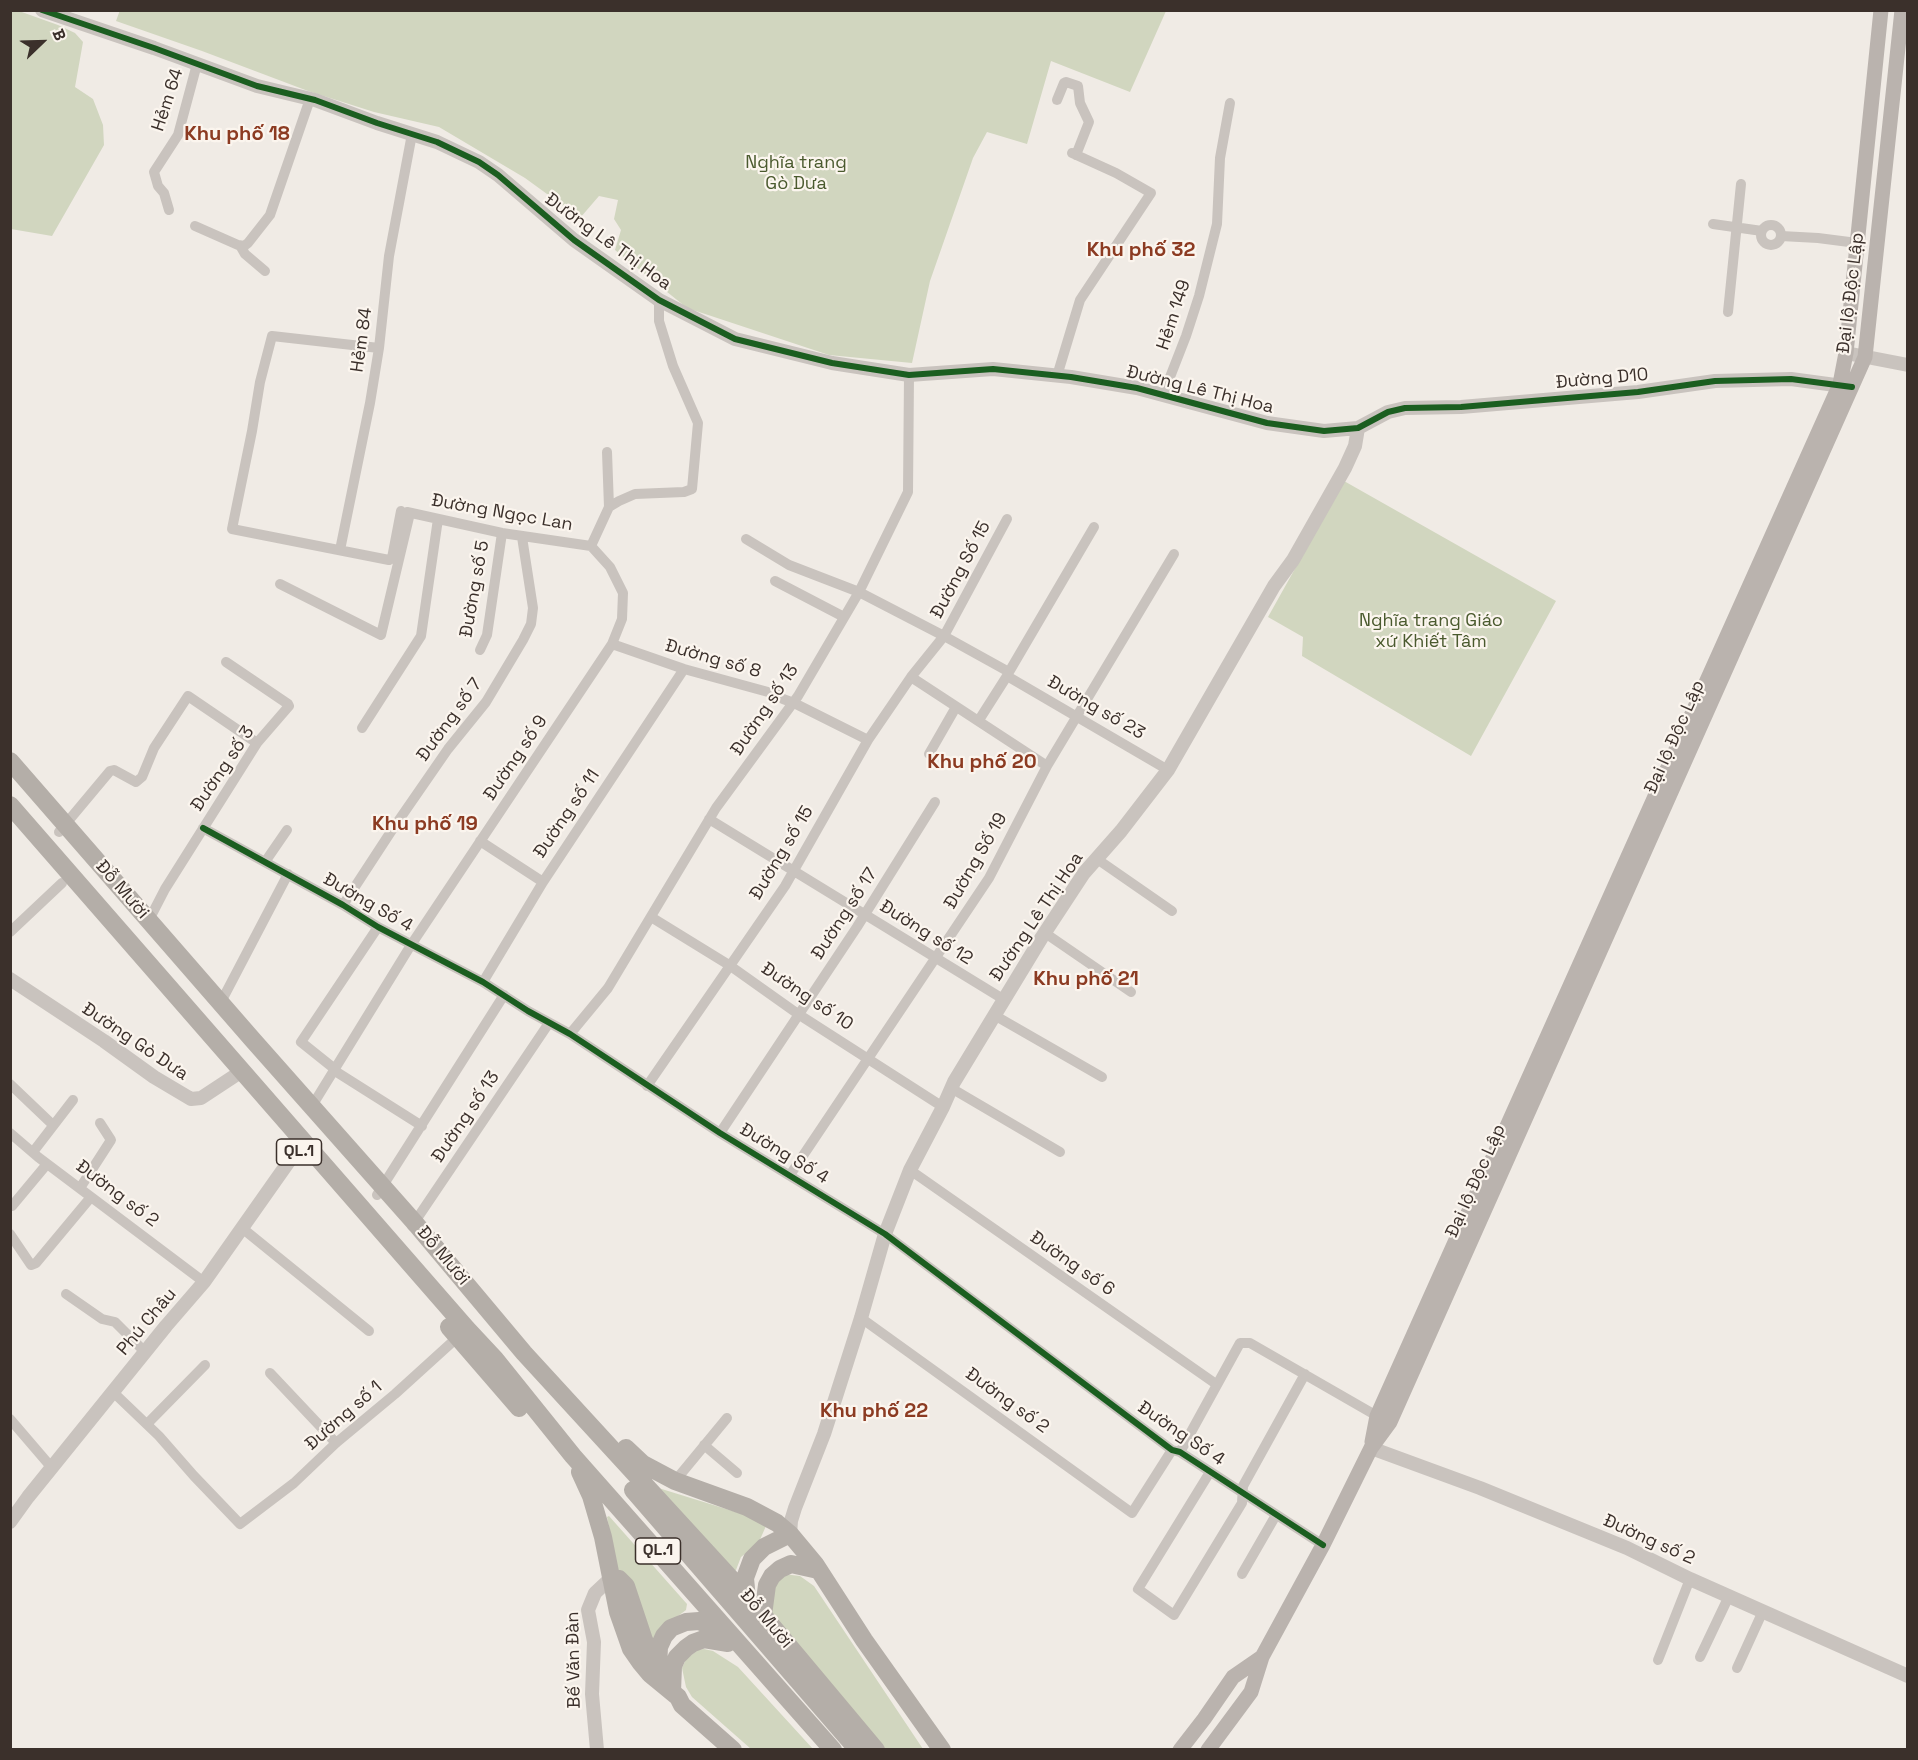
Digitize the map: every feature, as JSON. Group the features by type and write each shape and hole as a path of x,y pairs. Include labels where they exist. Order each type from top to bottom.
{"highway":[{"name":"Đỗ Mười","path":"10,761 62,829 306,1116 380,1191 524,1353 747,1596"},
{"name":"Đỗ Mười","path":"10,779 62,829 149,920 312,1106 380,1191"},
{"name":"Đỗ Mười","path":"10,805 131,951 463,1333 584,1482 833,1749"},
{"name":"Đỗ Mười","path":"10,823 62,884 131,951"},
{"name":"Đỗ Mười","path":"412,1226 504,1344 876,1749"},
{"name":"Đỗ Mười","path":"463,1333 495,1359 573,1456 820,1749"},
{"path":"504,1344 538,1361 643,1464 675,1481 747,1508 777,1523 790,1534 818,1570 864,1640 942,1749"},
{"path":"573,1456 591,1496 603,1537 618,1612 631,1649 651,1674 675,1694 687,1697 744,1749"},
{"path":"756,1618 747,1596 745,1578 752,1559 764,1547 790,1534"},
{"path":"756,1618 767,1585 780,1569 791,1564 818,1570"},
{"path":"611,1578 619,1579 626,1586 644,1640 682,1705 732,1749"},
{"name":"Đỗ Mười","path":"756,1618 858,1749"},
{"path":"658,1667 659,1647 671,1628 686,1622 699,1621 728,1639"},
{"path":"675,1694 673,1666 677,1657 686,1648 704,1639 728,1639"}],"main road":[{"name":"Đại lộ Độc Lập","path":"1208,1749 1251,1692 1262,1657 1323,1545 1371,1448 1390,1422 1846,386 1845,353 1881,10"},
{"name":"Đại lộ Độc Lập","path":"1371,1448 1377,1416 1846,386 1865,357 1902,10"},
{"name":"Đại lộ Độc Lập","path":"1180,1749 1233,1677 1262,1657"}],"street":[{"name":"Đường Lê Thị Hoa","path":"42,10 258,86 310,99 437,142 479,162 498,175 574,240 659,300 735,339 832,363 909,375 993,369 1057,376 1137,388 1267,423 1324,431 1359,428 1355,446 1345,468 1168,770 1084,873 1003,999 951,1088 910,1170 885,1234 824,1434 795,1508 790,1534"},
{"name":"Hẻm 64","path":"169,210 154,172 178,135 197,64"},
{"path":"1057,100 1064,83 1078,86 1080,103 1089,122 1074,154 1116,173 1151,193 1080,300 1057,376"},
{"path":"242,246 248,243 270,215 310,99"},
{"name":"Hẻm 149","path":"1163,395 1199,296 1217,224 1220,158 1230,103"},
{"name":"Hẻm 84","path":"340,550 370,403 390,256 412,134"},
{"path":"1728,312 1741,184"},
{"path":"1713,224 1762,231 1768,226 1775,226 1781,236 1857,243"},
{"path":"195,226 242,246 245,254 265,270"},
{"path":"609,507 635,494 684,492 692,489 698,423 673,366 659,321 659,300"},
{"path":"379,348 272,336 260,382 232,529 391,559 406,512"},
{"path":"1845,353 1908,365"},
{"name":"Đường số 13","path":"570,1034 608,988 709,819 794,703 859,592 908,492 909,375"},
{"name":"Đường D10","path":"1359,428 1388,412 1406,408 1461,407 1616,394 1715,381 1791,379 1846,386"},
{"path":"591,546 609,507 607,452"},
{"path":"280,584 381,635 406,512"},
{"name":"Đường Ngọc Lan","path":"406,512 522,537 591,546"},
{"path":"362,728 421,636 438,519"},
{"name":"Đường Số 15","path":"944,636 1007,519"},
{"path":"979,720 1094,526"},
{"name":"Đường số 5","path":"480,650 488,635 502,533"},
{"name":"Đường số 7","path":"343,905 448,749 486,702 524,640 531,624 533,608 522,537"},
{"name":"Đường số 23","path":"746,539 789,565 859,592 944,636 1168,770"},
{"name":"Đường số 9","path":"312,1106 411,945 612,644 622,619 623,593 610,567 591,546"},
{"name":"Đường Số 19","path":"790,1175 989,878 1047,766 1174,554"},
{"path":"775,581 844,617"},
{"name":"Đường số 15","path":"647,1086 793,871 867,740 911,677 944,636"},
{"name":"Đường số 8","path":"612,644 684,669 779,695 867,740"},
{"name":"Đường số 3","path":"149,920 165,889 257,743 289,705 225,662"},
{"name":"Đường số 11","path":"483,981 543,882 684,669"},
{"path":"911,677 1047,766"},
{"path":"62,829 110,771 114,770 136,782 142,777 154,748 188,696 257,743"},
{"path":"929,754 956,706"},
{"name":"Đường số 17","path":"720,1133 865,915 935,802"},
{"name":"Đường số 12","path":"709,819 1003,999"},
{"name":"Đường Số 4","path":"203,828 343,905 378,927 483,981 528,1011 570,1034 720,1133 885,1234 1176,1451 1323,1545"},
{"path":"265,862 287,830"},
{"path":"480,841 543,882"},
{"path":"1097,859 1172,911"},
{"path":"221,1002 288,874"},
{"path":"10,932 62,884"},
{"name":"Đường số 10","path":"651,917 729,965 798,1014 943,1107"},
{"path":"378,927 301,1042 335,1070 422,1126"},
{"path":"1045,933 1131,992"},
{"name":"Đường Gò Dưa","path":"10,979 154,1077 191,1099 201,1098 237,1074"},
{"name":"Đường số 13","path":"380,1191 504,995"},
{"path":"994,1015 1102,1077"},
{"name":"Đường số 13","path":"412,1226 549,1023"},
{"path":"10,1084 53,1125"},
{"path":"951,1088 1060,1152"},
{"path":"33,1152 73,1100"},
{"path":"80,1188 111,1140 100,1123"},
{"name":"Đường số 2","path":"10,1133 47,1164 204,1282"},
{"name":"Phú Châu","path":"10,1522 145,1352 204,1282 300,1145"},
{"path":"12,1206 47,1164"},
{"name":"Đường số 6","path":"910,1170 1216,1384"},
{"path":"10,1234 31,1264 36,1263 91,1197"},
{"path":"242,1228 369,1331"},
{"path":"66,1294 102,1319 116,1322 145,1352"},
{"name":"Đường số 2","path":"861,1318 1132,1513"},
{"name":"Đường số 1","path":"147,1424 240,1524 294,1483 336,1443 463,1333"},
{"path":"1176,1451 1240,1343 1250,1343 1377,1416"},
{"path":"113,1392 147,1424 205,1365"},
{"path":"270,1372 336,1443"},
{"path":"1210,1472 1138,1589 1174,1615 1242,1503 1243,1486 1305,1374"},
{"path":"675,1481 727,1418"},
{"path":"10,1419 52,1468"},
{"path":"704,1445 737,1473"},
{"name":"Đường số 2","path":"1371,1448 1480,1488 1627,1548 1690,1579 1908,1676"},
{"name":"Đường Số 4","path":"1132,1513 1176,1451"},
{"path":"1242,1574 1276,1515"},
{"name":"Bế Văn Đàn","path":"597,1749 592,1694 594,1642 588,1610 595,1593 611,1578"},
{"path":"1658,1660 1690,1579"},
{"path":"1700,1657 1729,1596"},
{"path":"1737,1668 1763,1611"}],"green space":[{"name":"Nghĩa trang Gò Dưa","path":"120,10 1166,11 1130,92 1051,61 1027,144 987,132 973,158 930,281 912,363 829,355 687,308 615,250 621,230 614,219 618,200 599,196 580,218 525,178 439,127 374,112 308,91 116,21"},
{"path":"10,11 19,11 58,25 75,33 83,42 75,87 93,99 103,125 104,145 52,236 11,229"},
{"name":"Nghĩa trang Giáo xứ Khiết Tâm","path":"1344,481 1556,601 1471,756 1302,656 1303,637 1268,617"},
{"path":"652,1486 752,1517 766,1526 758,1544 741,1557 736,1570 731,1574"},
{"path":"609,1516 687,1604 686,1610 661,1629 650,1647 618,1573 607,1517"},
{"path":"783,1574 800,1576 814,1586 923,1749 882,1749 775,1620 768,1604 768,1585"},
{"path":"698,1650 713,1651 738,1667 813,1749 751,1749 692,1697 686,1687 682,1668 686,1659"}],"cycle path":[{"path":"42,10 257,86 315,100 437,142 479,162 498,175 574,240 659,300 735,339 832,363 909,375 993,369 1071,377 1137,388 1267,423 1324,431 1358,428 1388,412 1405,408 1461,407 1638,392 1715,381 1791,379 1852,387"},
{"path":"203,828 343,905 378,927 483,982 528,1011 570,1034 720,1133 885,1234 1172,1450 1180,1452 1323,1545"}],"district":[{"name":"Khu phố 18","path":"237,135"},
{"name":"Khu phố 32","path":"1141,251"},
{"name":"Khu phố 20","path":"982,763"},
{"name":"Khu phố 19","path":"425,825"},
{"name":"Khu phố 21","path":"1086,980"},
{"name":"Khu phố 22","path":"874,1412"}]}
